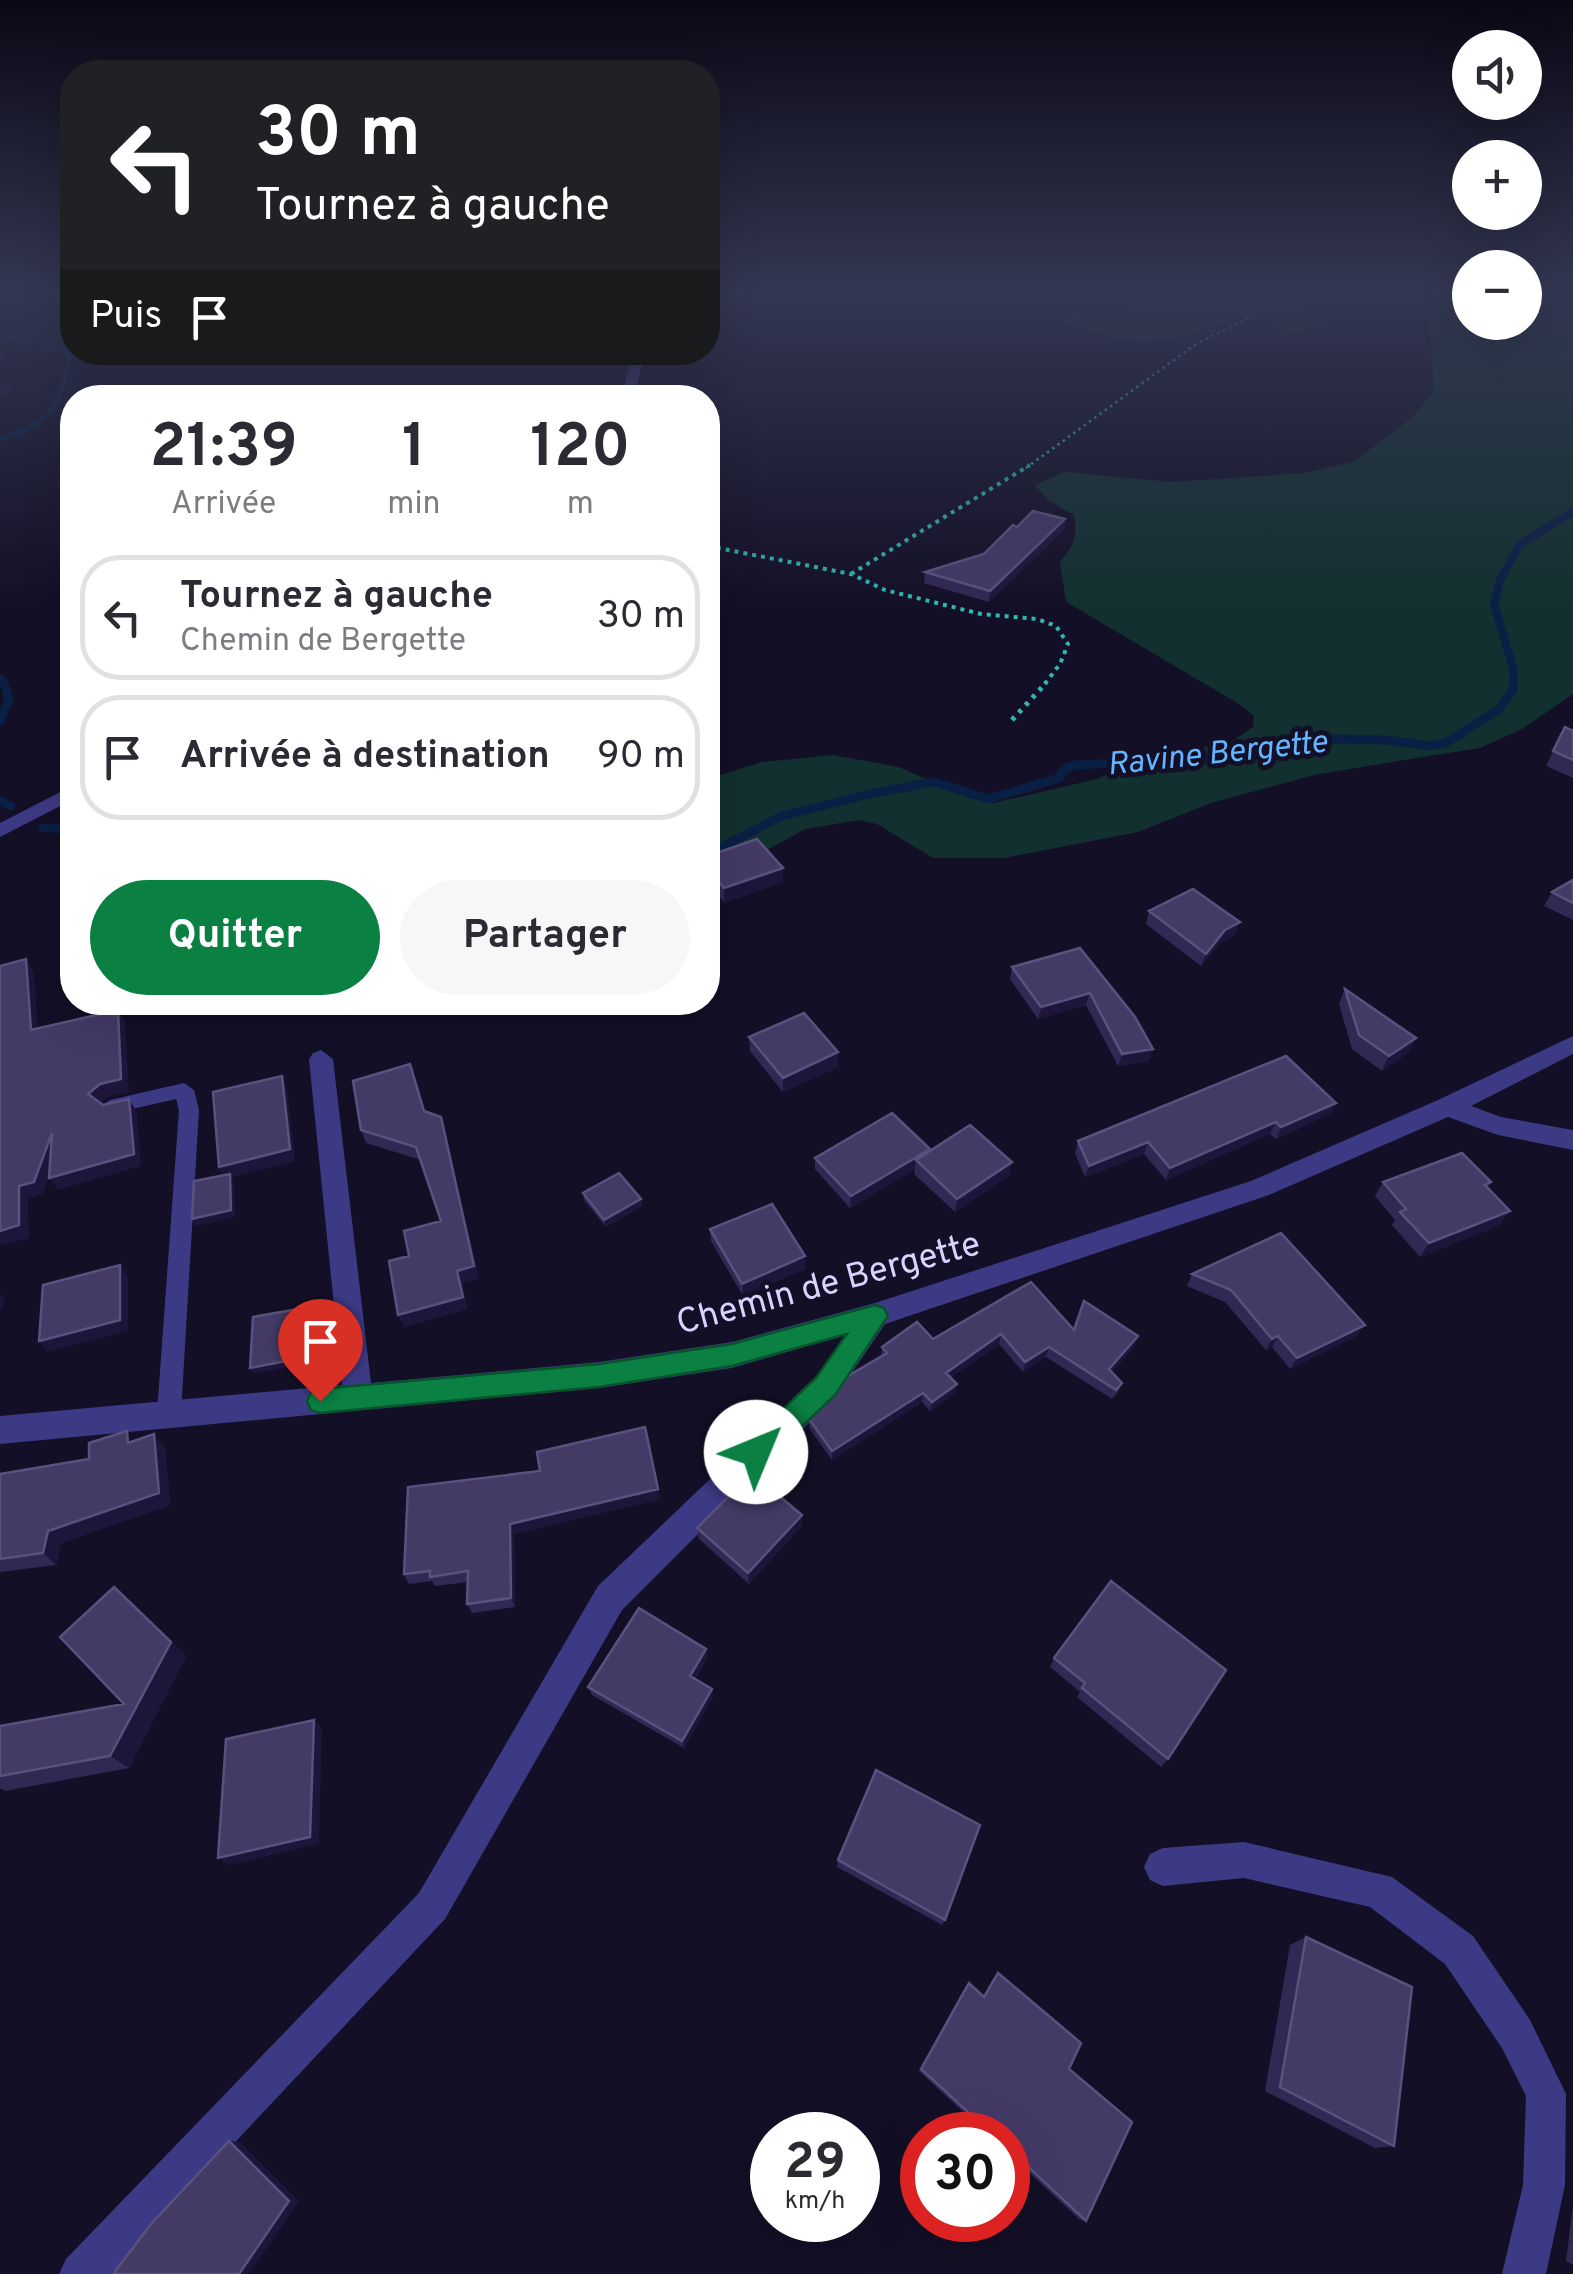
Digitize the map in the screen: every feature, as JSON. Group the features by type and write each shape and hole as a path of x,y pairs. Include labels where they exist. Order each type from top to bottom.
{"street":[{"path":"0,831 60,798"},
{"name":"Chemin de Bergette","path":"0,1430 599,1376 732,1355 875,1316 1260,1188 1447,1107 1573,1044"},
{"path":"321,1059 358,1398"},
{"path":"1447,1107 1498,1126 1573,1140"},
{"path":"81,2274 432,1906 610,1598 826,1386 875,1316"},
{"path":"1163,1867 1244,1860 1379,1890 1459,1950 1516,2034 1546,2094 1544,2185 1524,2274"}],"lane":[{"path":"110,1106 184,1090 189,1110 168,1413"}],"path":[{"path":"851,574 1012,478 1120,399"},
{"path":"720,548 851,574 909,597 981,614 1037,619 1056,626 1068,644 1065,659 1058,672 1044,682 1012,720"}],"green space":[{"path":"1427,399 1573,399 1573,694 1522,729 1480,748 1318,774 1211,803 1138,832 1004,858 933,858 877,824 859,820 805,829 767,850 720,862 720,775 761,762 833,755 899,767 966,797 993,803 1097,779 1136,762 1175,752 1231,742 1253,727 1254,716 1066,602 1060,562 1074,540 1074,515 1049,501 1035,485 1064,472 1172,482 1304,473 1353,462 1413,417"}],"building":[{"path":"1033,511 1065,519 990,591 925,572 984,554"},
{"path":"1565,727 1573,731 1573,760 1553,751"},
{"path":"757,839 783,868 724,888 720,883 720,852"},
{"path":"1573,880 1573,903 1552,892"},
{"path":"1193,889 1240,922 1225,930 1206,954 1149,911"},
{"path":"1080,948 1135,1017 1153,1049 1122,1054 1090,993 1041,1007 1012,967"},
{"path":"26,959 31,1030 96,1015 118,1015 121,1079 100,1084 88,1094 103,1105 129,1099 134,1154 49,1178 52,1133 34,1182 19,1186 19,1225 0,1231 0,966"},
{"path":"1345,989 1416,1038 1389,1056 1359,1035"},
{"path":"804,1013 838,1052 783,1078 749,1037"},
{"path":"1286,1056 1336,1103 1281,1127 1276,1122 1170,1168 1148,1142 1089,1166 1078,1141"},
{"path":"410,1064 424,1111 441,1117 474,1266 457,1271 463,1297 398,1315 389,1261 409,1256 404,1231 441,1221 416,1147 361,1130 353,1081"},
{"path":"282,1076 290,1149 219,1167 213,1092"},
{"path":"892,1113 930,1149 851,1196 815,1158"},
{"path":"970,1125 1012,1162 957,1199 916,1160"},
{"path":"1462,1153 1491,1182 1485,1185 1510,1211 1429,1243 1400,1212 1406,1209 1383,1182"},
{"path":"619,1173 641,1199 604,1220 583,1193"},
{"path":"230,1174 231,1210 192,1219 194,1181"},
{"path":"772,1204 805,1256 742,1284 710,1229"},
{"path":"1281,1233 1365,1325 1297,1358 1278,1336 1272,1339 1231,1290 1192,1274"},
{"path":"120,1265 120,1320 39,1341 43,1285"},
{"path":"1031,1282 1074,1330 1084,1301 1138,1336 1109,1369 1122,1383 1116,1390 1049,1347 1025,1362 1001,1334 946,1373 957,1384 932,1402 923,1393 832,1451 809,1419 848,1376 887,1353 882,1347 917,1322 933,1339"},
{"path":"298,1309 297,1359 250,1368 253,1317"},
{"path":"645,1427 658,1489 510,1524 511,1598 467,1604 468,1571 430,1577 430,1571 404,1574 408,1487 540,1471 537,1452"},
{"path":"127,1431 128,1443 154,1434 159,1493 48,1531 43,1553 0,1559 0,1474 89,1459 89,1443"},
{"path":"752,1473 802,1515 748,1573 697,1528"},
{"path":"1111,1581 1226,1670 1168,1759 1082,1688 1085,1683 1054,1658"},
{"path":"114,1587 171,1642 110,1756 0,1776 0,1726 124,1704 60,1637"},
{"path":"639,1608 706,1649 690,1676 712,1689 682,1741 588,1687"},
{"path":"314,1720 310,1837 218,1858 226,1739"},
{"path":"876,1770 980,1825 945,1920 838,1860"},
{"path":"1306,1937 1412,1987 1394,2146 1280,2087"},
{"path":"998,1973 1081,2043 1069,2069 1132,2122 1086,2221 1030,2169 1030,2112 968,2112 921,2069 969,1983 984,1997"},
{"path":"229,2141 289,2201 239,2274 113,2274 152,2223"}],"waterway":[{"path":"0,439 33,426 58,399"},
{"name":"Ravine Bergette","path":"1513,685 1514,671 1494,604 1500,580 1520,544 1573,512"},
{"name":"Ravine Bergette","path":"0,678 4,684"},
{"name":"Ravine Bergette","path":"0,721 9,699 4,684"},
{"name":"Ravine Bergette","path":"720,848 782,816 934,782 988,799 1059,778 1064,769 1075,765 1217,758 1271,748 1295,738 1386,740 1430,746 1447,742 1498,710 1513,685"},
{"name":"Ravine Bergette","path":"0,801 11,806"},
{"name":"Ravine Bergette","path":"43,828 60,828"}],"route":[{"path":"320,1401 599,1376 732,1355 875,1316 826,1386 756,1452"}]}
